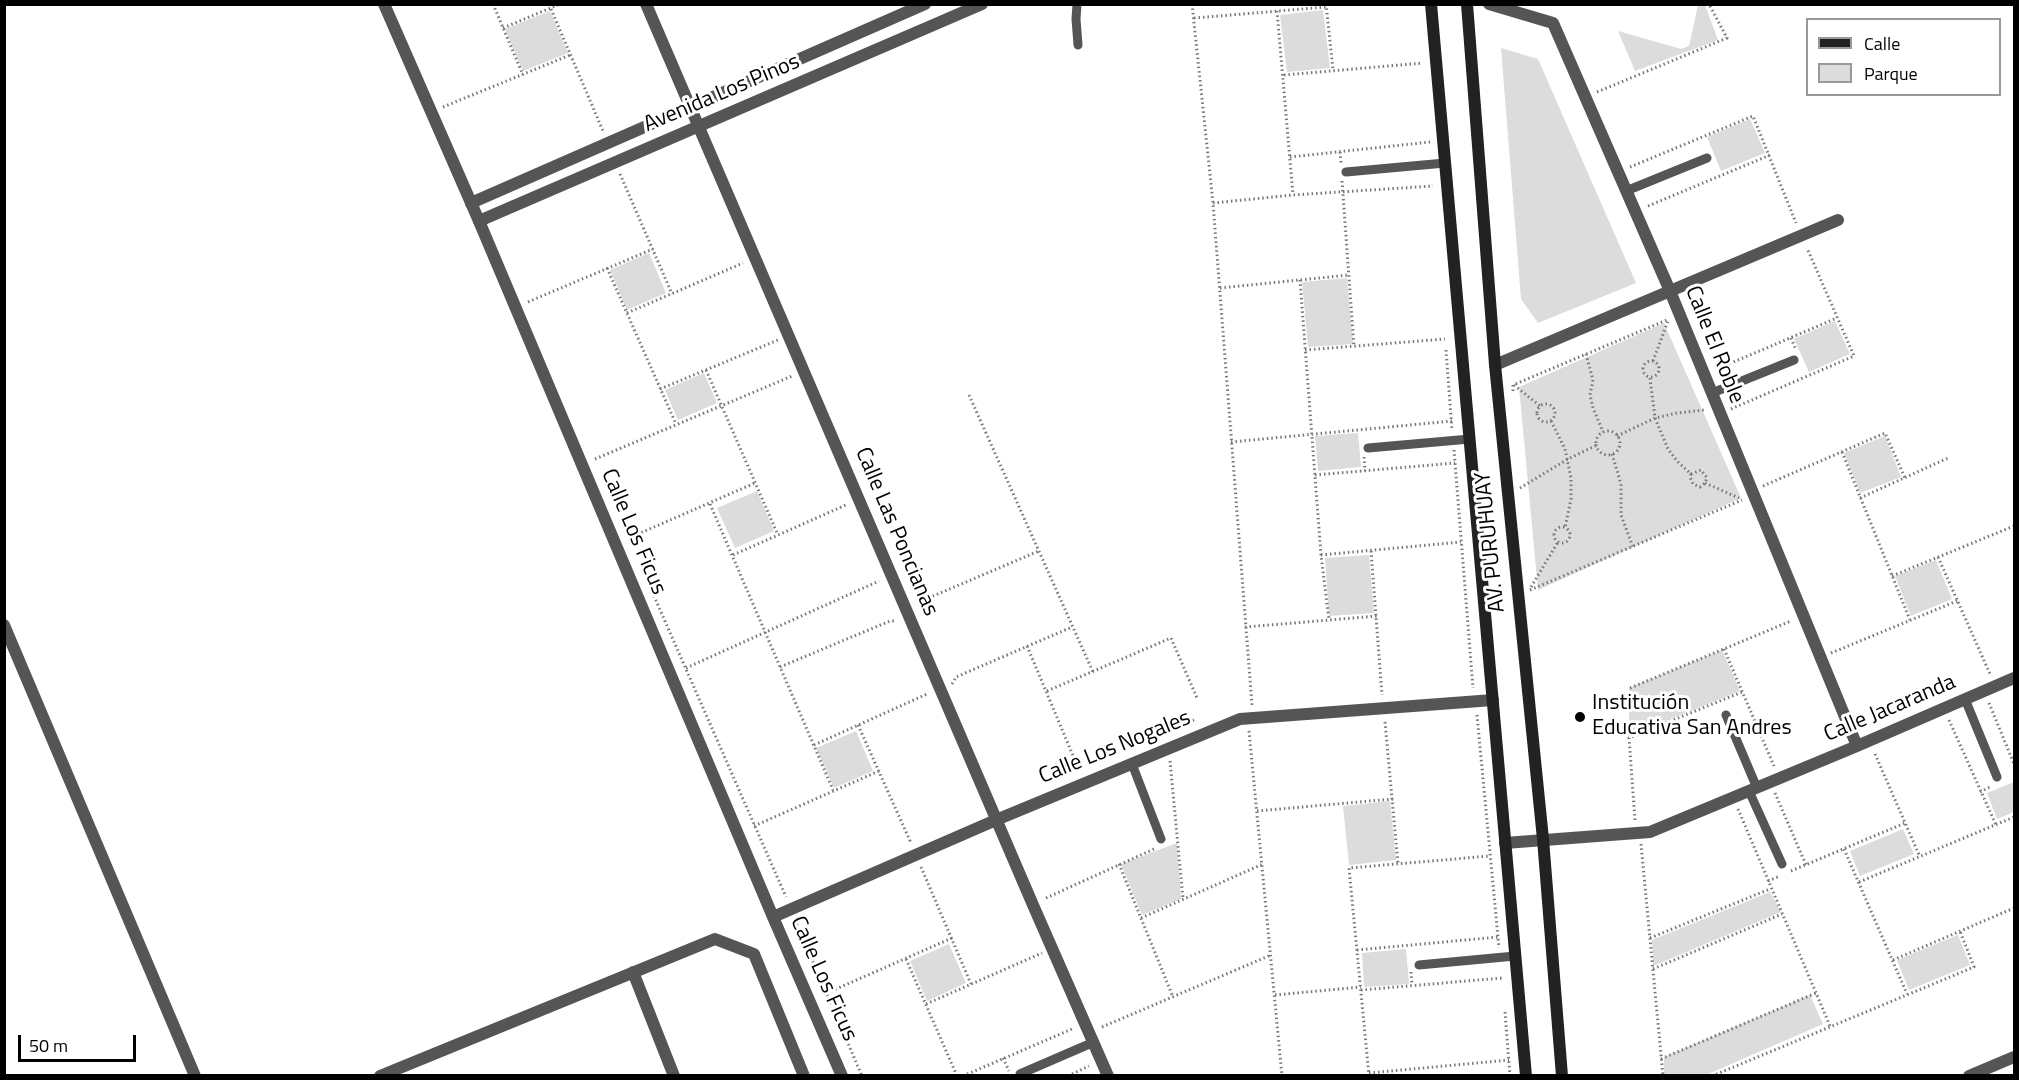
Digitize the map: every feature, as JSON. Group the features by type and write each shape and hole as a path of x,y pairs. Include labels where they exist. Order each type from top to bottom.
{"main road":[{"name":"AV. PURUHUAY","path":"1431,4 1526,1076"},
{"name":"AV. PURUHUAY","path":"1467,4 1495,365 1543,839 1562,1076"}],"street":[{"name":"Calle Los Ficus","path":"384,4 479,221 842,1076"},
{"name":"Calle Las Poncianas","path":"646,4 1108,1076"},
{"name":"Avenida Los Pinos","path":"471,203 925,4"},
{"name":"Avenida Los Pinos","path":"479,221 982,4"},
{"name":"Calle El Roble","path":"1489,4 1553,23 1704,374 1707,397 1720,414 1745,493 1803,616 1857,746"},
{"path":"1495,365 1838,220"},
{"path":"4,625 195,1076"},
{"name":"Calle Jacaranda","path":"1505,843 1650,832 2014,678"},
{"name":"Calle Los Nogales","path":"773,917 996,820 1240,719 1251,725 1493,700"},
{"path":"380,1076 715,939 754,954 804,1076"},
{"path":"633,972 674,1076"},
{"path":"1970,1075 2014,1057"}],"lane":[{"path":"1077,4 1078,45"},
{"path":"1626,190 1707,158"},
{"path":"1346,172 1445,163"},
{"path":"1707,397 1794,360"},
{"path":"1368,448 1470,439"},
{"path":"1965,699 1997,777"},
{"path":"1726,715 1782,864"},
{"path":"1132,764 1162,843"},
{"path":"1419,965 1515,956"},
{"path":"1015,1075 1094,1042"}],"path":[{"path":"493,4 524,75"},
{"path":"503,28 560,4"},
{"path":"1192,4 1213,203 1257,811 1282,1076"},
{"path":"1596,92 1727,38 1709,4"},
{"path":"1194,18 1326,6 1333,70"},
{"path":"550,9 608,142"},
{"path":"1277,11 1293,195"},
{"path":"430,112 570,55"},
{"path":"1284,75 1423,63"},
{"path":"1630,167 1753,116"},
{"path":"1290,157 1430,142"},
{"path":"1340,152 1354,347"},
{"path":"1648,206 1770,155"},
{"path":"615,163 672,294"},
{"path":"1213,203 1293,195 1434,186"},
{"path":"527,303 653,249"},
{"path":"627,314 744,262"},
{"path":"607,268 676,424"},
{"path":"1219,288 1349,275"},
{"path":"1300,280 1321,555 1329,620"},
{"path":"1704,374 1837,318"},
{"path":"1668,320 1672,330"},
{"path":"1513,385 1668,320"},
{"path":"1653,362 1668,320"},
{"path":"1305,350 1445,339"},
{"path":"660,389 778,340"},
{"path":"1586,354 1593,380 1590,395 1603,432"},
{"path":"1720,414 1854,356"},
{"path":"1650,378 1660,370 1657,363 1645,364 1643,368 1646,376 1650,378 1655,418 1668,449 1691,474 1693,484 1700,487 1705,483 1707,478 1701,470 1691,474"},
{"path":"706,370 778,535"},
{"path":"599,469 595,459 794,376"},
{"path":"1513,385 1514,396"},
{"path":"1513,385 1540,406"},
{"path":"969,395 1093,672"},
{"path":"1617,436 1655,418 1706,410 1707,397"},
{"path":"1545,404 1554,408 1555,417 1551,421 1543,422 1537,415 1540,406 1545,404"},
{"path":"1231,442 1452,421"},
{"path":"1551,421 1559,434 1568,459 1571,478 1571,499 1565,528"},
{"path":"1610,431 1617,436 1619,446 1612,454 1601,452 1597,446 1598,436 1610,431"},
{"path":"1528,591 1633,548 1745,493 1886,434 1905,478"},
{"path":"1519,476 1520,488 1568,459 1597,446"},
{"path":"1454,448 1474,688"},
{"path":"1841,452 1910,620"},
{"path":"1612,454 1621,484 1621,515 1633,548"},
{"path":"1860,498 1948,458"},
{"path":"1315,475 1455,463"},
{"path":"625,528 629,538 755,483"},
{"path":"1705,483 1745,493"},
{"path":"710,504 833,790"},
{"path":"732,555 849,504"},
{"path":"1892,576 2014,526"},
{"path":"1561,527 1565,528 1570,537 1567,541 1558,542 1553,536 1554,531 1561,527"},
{"path":"1321,555 1461,542"},
{"path":"1528,591 1558,542"},
{"path":"921,609 920,602 1039,551"},
{"path":"1371,551 1382,697"},
{"path":"1938,557 1990,675"},
{"path":"644,571 862,1076"},
{"path":"1527,579 1528,591"},
{"path":"686,668 881,580"},
{"path":"1820,657 1957,601"},
{"path":"1245,627 1377,616"},
{"path":"1630,688 1803,616"},
{"path":"780,667 890,621 901,620"},
{"path":"814,745 953,684 956,677 1073,627"},
{"path":"1047,691 1171,638 1197,698"},
{"path":"1027,646 1079,770"},
{"path":"1724,649 1774,766"},
{"path":"1641,820 1635,820 1629,738 1742,692"},
{"path":"1989,703 2014,764"},
{"path":"1476,711 1499,949"},
{"path":"1948,718 1996,825"},
{"path":"1384,719 1398,864"},
{"path":"858,725 911,844"},
{"path":"1873,750 1920,856"},
{"path":"1170,757 1183,899"},
{"path":"754,826 879,771"},
{"path":"1775,792 1806,865"},
{"path":"1257,811 1393,799"},
{"path":"1737,807 1830,1026"},
{"path":"1859,882 2014,817"},
{"path":"1768,881 1905,823"},
{"path":"1046,898 1162,843 1178,840"},
{"path":"1641,844 1663,1076"},
{"path":"1844,849 1907,994"},
{"path":"1490,855 1349,868 1369,1074 1509,1060"},
{"path":"1119,864 1173,997"},
{"path":"1141,918 1263,864"},
{"path":"920,867 971,984"},
{"path":"1650,938 1771,888"},
{"path":"1893,960 2014,908"},
{"path":"1653,969 1782,914"},
{"path":"1712,1076 1974,968 1960,931"},
{"path":"1357,950 1498,937"},
{"path":"826,993 952,938"},
{"path":"926,1004 1043,952"},
{"path":"1102,1027 1271,955"},
{"path":"906,959 957,1076"},
{"path":"1275,995 1502,978"},
{"path":"1661,1059 1816,993"},
{"path":"1504,1001 1510,1076"},
{"path":"963,1076 1077,1027"},
{"path":"1004,1058 1015,1075"},
{"path":"1068,1076 1094,1064"},
{"path":"1419,1068 1420,1076"}],"green space":[{"path":"1698,5 1705,5 1718,40 1635,71 1618,31 1681,49 1689,46"},
{"path":"1323,10 1330,68 1287,72 1280,15"},
{"path":"550,11 568,53 523,71 505,29"},
{"path":"1501,48 1538,59 1636,283 1538,323 1521,299"},
{"path":"1750,119 1765,153 1721,171 1707,137"},
{"path":"649,253 666,293 627,310 610,270"},
{"path":"1347,278 1353,344 1308,347 1302,282"},
{"path":"1835,321 1850,354 1809,372 1794,339"},
{"path":"1664,323 1741,498 1538,590 1519,387"},
{"path":"704,373 717,403 678,420 665,390"},
{"path":"1358,433 1361,467 1318,471 1315,436"},
{"path":"1885,436 1901,477 1860,493 1844,453"},
{"path":"757,491 774,531 735,548 717,508"},
{"path":"1369,555 1374,613 1329,616 1325,558"},
{"path":"1936,560 1952,599 1911,616 1895,576"},
{"path":"1722,650 1740,691 1629,736 1629,688"},
{"path":"856,731 873,771 834,788 816,748"},
{"path":"2014,782 2014,812 1997,819 1987,793"},
{"path":"1390,801 1396,860 1349,865 1343,806"},
{"path":"1903,829 1914,854 1860,876 1850,851"},
{"path":"1177,843 1181,899 1142,915 1121,864"},
{"path":"1770,892 1781,912 1653,966 1652,940"},
{"path":"1958,935 1970,965 1909,990 1897,960"},
{"path":"949,944 966,983 927,1001 910,961"},
{"path":"1406,949 1409,984 1364,987 1362,953"},
{"path":"1810,995 1823,1024 1706,1075 1664,1075 1664,1057"}],"place":[{"name":"Institución Educativa San Andres","path":"1580,717"}]}
